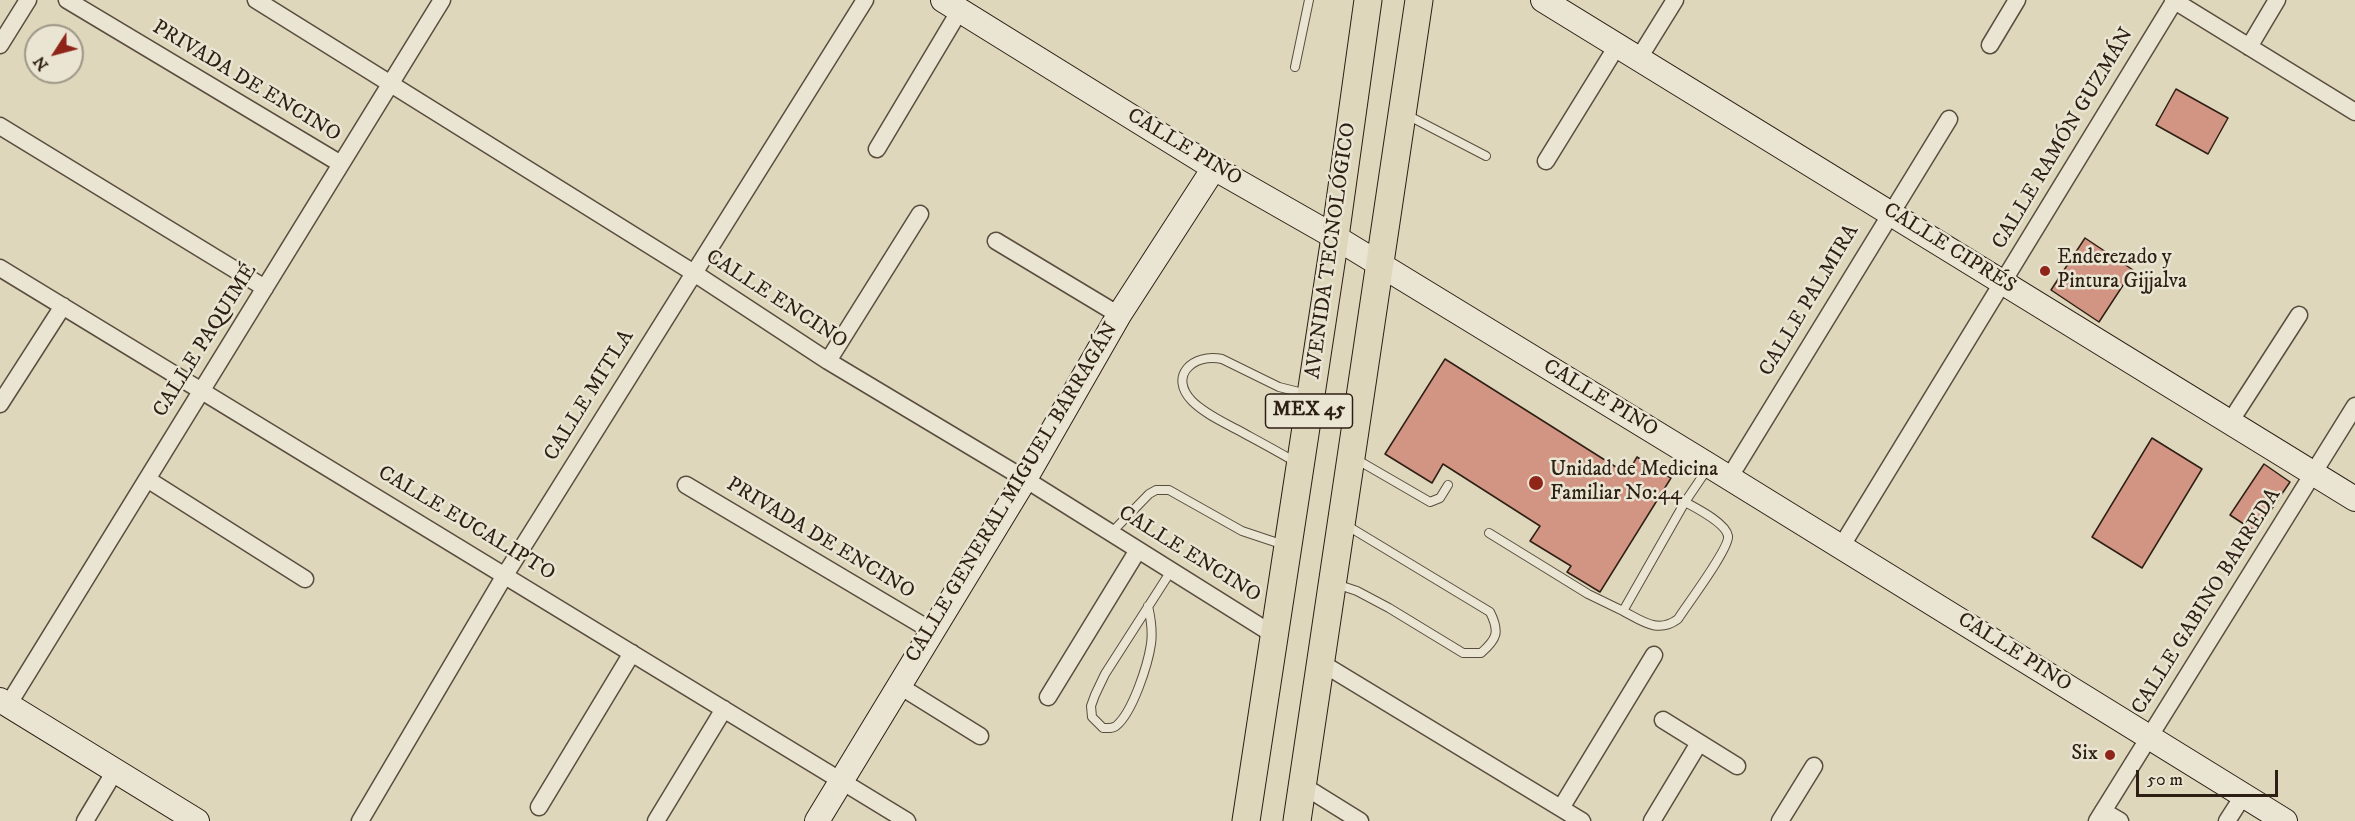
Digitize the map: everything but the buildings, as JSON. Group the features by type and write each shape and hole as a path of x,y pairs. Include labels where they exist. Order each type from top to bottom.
{"main road":[{"name":"AVENIDA TECNOLÓGICO","path":"1246,821 1335,237 1368,0"},
{"name":"MEX 45","path":"1297,821 1419,0"}],"street":[{"path":"0,45 28,0"},
{"name":"PRIVADA DE ENCINO","path":"67,0 341,165"},
{"name":"CALLE ENCINO","path":"256,0 694,273 828,361 1025,479 1274,635"},
{"name":"CALLE PAQUIMÉ","path":"4,703 147,479 442,0"},
{"name":"CALLE MITLA","path":"360,821 505,575 865,0"},
{"name":"CALLE CIPRÉS","path":"1543,0 2355,499"},
{"path":"1639,58 1675,0"},
{"path":"1990,45 2017,0"},
{"path":"2174,0 2355,112"},
{"name":"CALLE RAMÓN GUZMÁN","path":"1841,547 2174,0"},
{"path":"2249,47 2277,0"},
{"path":"877,149 951,5"},
{"name":"CALLE PINO","path":"951,5 1214,168 1380,264 2285,821"},
{"path":"1546,161 1617,46"},
{"name":"CALLE PALMIRA","path":"1719,472 1890,213 1949,118"},
{"path":"0,126 265,288"},
{"name":"CALLE GENERAL MIGUEL BARRAGÁN","path":"817,821 1025,479 1119,315 1214,168"},
{"path":"828,361 920,214"},
{"path":"996,241 1119,315"},
{"name":"CALLE EUCALIPTO","path":"0,268 202,389 907,821"},
{"path":"0,404 63,306"},
{"path":"2230,422 2299,315"},
{"name":"CALLE GABINO BARREDA","path":"2100,816 2355,406"},
{"path":"147,479 305,579"},
{"name":"PRIVADA DE ENCINO","path":"686,485 932,632"},
{"path":"1048,697 1138,550"},
{"path":"539,807 632,653"},
{"path":"1562,808 1654,655"},
{"path":"1320,662 1582,821"},
{"path":"898,685 980,735"},
{"path":"4,703 197,821"},
{"path":"656,821 724,709"},
{"path":"1663,720 1737,766"},
{"path":"1652,821 1700,743"},
{"path":"1780,821 1814,766"},
{"path":"85,821 115,771"},
{"path":"1302,785 1360,821"},
{"path":"2227,821 2243,796"},
{"path":"2100,816 2120,821"}],"lane":[{"path":"1295,67 1309,0"},
{"path":"1402,113 1486,156"},
{"path":"1300,464 1206,412 1186,393 1184,378 1190,365 1198,359 1207,356 1215,357 1279,387 1311,395"},
{"path":"1351,456 1430,502 1440,498 1448,485"},
{"path":"1623,611 1685,502 1719,472"},
{"path":"1111,533 1149,494 1156,490 1169,490 1242,531 1288,547"},
{"path":"1489,533 1588,594 1652,626 1670,625 1678,619 1720,557 1728,536 1725,530 1700,510 1685,502"},
{"path":"1333,582 1358,591 1463,653 1481,653 1494,638 1496,624 1490,612 1341,523"},
{"path":"1148,606 1152,625 1148,660 1124,716 1111,729 1103,728 1092,717 1091,706 1095,695 1105,674 1148,606 1171,571"}],"place":[{"name":"Enderezado y Pintura Gijjalva","path":"2045,271"},
{"name":"Unidad de Medicina Familiar No:44","path":"1536,483"},
{"name":"Six","path":"2110,755"}]}
